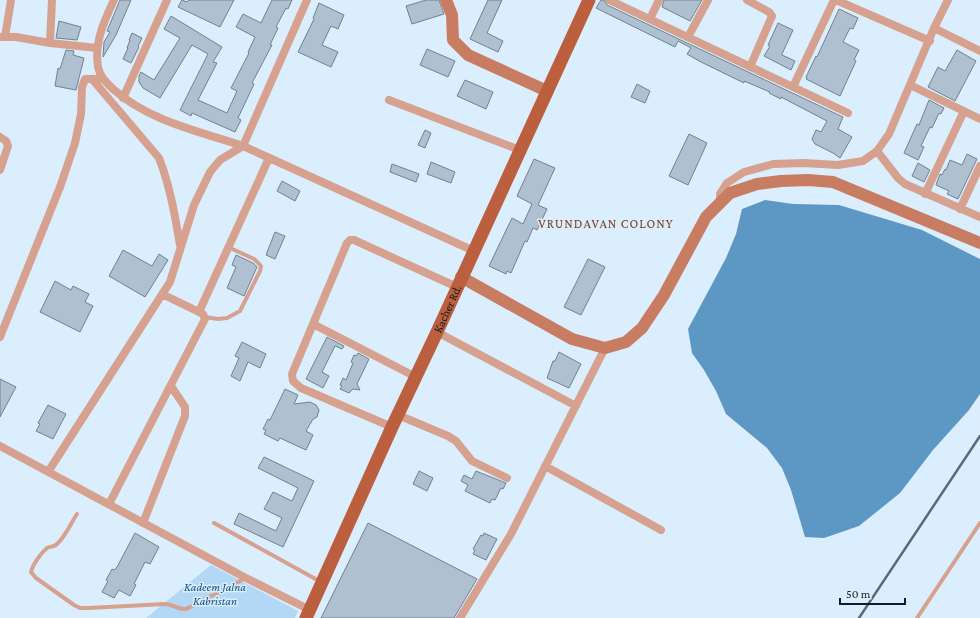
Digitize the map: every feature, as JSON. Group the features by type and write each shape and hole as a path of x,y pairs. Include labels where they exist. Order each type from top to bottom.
{"main road":[{"name":"Kacher Rd.","path":"308,614 395,421 589,0"}],"street":[{"path":"11,0 3,37 16,37 50,43 97,48"},
{"path":"50,43 52,0"},
{"path":"114,0 103,25 97,44 98,67 102,79 123,98 163,120 243,146 474,251"},
{"path":"123,98 167,0"},
{"path":"48,472 170,282 194,205 210,172 220,160 243,146 307,0"},
{"path":"446,0 452,15 453,40 468,55 547,92"},
{"path":"609,0 848,113"},
{"path":"650,19 659,0"},
{"path":"688,37 708,0"},
{"path":"747,0 770,12 772,16 750,67"},
{"path":"793,87 835,0 930,41"},
{"path":"720,204 720,194 726,183 744,172 773,164 804,163 838,165 863,161 877,151 889,134 930,41 934,28 948,0"},
{"path":"934,28 980,51"},
{"path":"0,337 60,187 75,143 81,114 82,87 85,79 102,79"},
{"path":"92,80 159,158 165,172 172,202 180,248"},
{"path":"910,85 980,119"},
{"path":"389,100 520,150"},
{"path":"925,194 964,111"},
{"path":"0,136 6,141 8,146 0,170"},
{"path":"877,151 901,182 925,194 980,217"},
{"path":"109,504 204,323 202,314 228,247 269,158"},
{"path":"960,209 980,166"},
{"path":"508,478 472,461 456,442 448,436 395,421 301,388 293,381 292,374 348,241 354,240 459,282 572,339 605,348 626,342 642,328 664,295 706,218 730,194 757,184 808,180 833,182 980,243"},
{"path":"162,294 202,314"},
{"path":"313,324 416,377"},
{"path":"437,332 576,406"},
{"path":"460,618 510,534 605,348"},
{"path":"143,523 185,416 185,407 172,386"},
{"path":"0,446 246,578 308,614"},
{"path":"545,466 661,530"}],"lane":[{"path":"202,314 218,319 227,318 240,311 260,271 261,266 254,259 228,247"},
{"path":"77,514 60,541 56,545 49,547 44,551 33,566 32,572 36,578 77,606 89,608 165,604 172,605 180,609 186,609 246,578"},
{"path":"214,523 323,583"},
{"path":"917,618 980,523"}],"green space":[{"name":"Kadeem Jalna Kabristan","path":"211,565 298,611 295,618 146,618"}],"shaded area":[{"path":"765,200 793,204 839,205 922,230 980,259 980,394 969,410 933,450 900,493 859,526 824,538 805,537 791,490 782,468 767,448 726,414 716,391 692,353 688,329 726,258 736,234 742,209"}],"building":[{"path":"120,0 131,0 116,35 103,57 104,42 110,32 107,31"},
{"path":"182,0 187,2 189,0 234,0 220,27 178,7"},
{"path":"272,0 292,0 276,27 278,28 270,45 272,45 252,83 254,84 238,118 241,120 235,132 192,113 191,116 180,110 208,54 192,45 160,98 143,88 139,82 141,72 154,80 180,38 164,29 171,16 222,47 213,62 217,63 198,100 227,113 237,91 231,88 249,53 248,52 255,37 236,27 243,14 261,23"},
{"path":"426,0 439,0 444,14 412,24 406,6"},
{"path":"488,0 502,0 487,33 503,41 498,52 470,39"},
{"path":"601,0 604,0 607,5 843,117 838,129 852,137 840,158 815,144 812,139 816,130 821,132 827,121 781,97 781,99 769,93 770,92 744,81 744,83 699,61 687,54 691,48 678,41 675,47 596,8"},
{"path":"664,0 702,0 690,21 662,7"},
{"path":"319,3 344,15 338,29 331,26 322,45 338,52 331,67 298,52 314,19 313,18"},
{"path":"839,9 858,18 853,29 850,28 843,42 859,50 854,60 856,61 840,96 806,79"},
{"path":"59,21 81,27 77,40 56,38"},
{"path":"778,23 793,30 782,54 795,61 791,70 764,56 770,46 768,45"},
{"path":"132,33 142,38 131,63 123,59"},
{"path":"427,49 455,61 448,77 420,65"},
{"path":"66,50 74,51 73,55 84,58 76,90 55,86 58,68 60,69"},
{"path":"957,50 976,61 955,101 928,87 938,67 945,71"},
{"path":"465,80 493,92 486,109 457,96"},
{"path":"637,84 650,91 645,103 631,97"},
{"path":"929,100 944,108 941,114 939,113 932,128 930,127 921,146 924,147 918,160 904,153 917,124 919,125"},
{"path":"425,130 431,133 425,148 418,145"},
{"path":"689,134 707,143 688,185 669,176"},
{"path":"967,154 977,159 958,199 947,194 949,191 936,185 940,174 942,175 945,169 946,170 950,160 962,165"},
{"path":"534,159 555,168 538,205 547,209 537,230 533,228 527,242 525,241 511,273 507,271 506,274 489,266 512,218 523,224 532,204 517,196"},
{"path":"431,162 455,172 451,183 427,174"},
{"path":"918,163 930,170 924,182 912,176"},
{"path":"392,164 419,174 416,182 390,172"},
{"path":"282,181 300,191 295,201 277,191"},
{"path":"275,232 285,236 275,259 266,255"},
{"path":"123,250 152,266 159,254 168,260 145,297 109,276"},
{"path":"236,255 253,263 257,267 244,296 227,288 236,267 232,265"},
{"path":"588,259 605,267 581,315 564,307"},
{"path":"55,281 71,290 73,286 89,294 85,302 93,306 80,332 40,312"},
{"path":"327,337 344,346 342,349 335,346 322,372 329,376 323,388 306,379"},
{"path":"242,342 266,354 260,368 248,362 240,381 231,376 239,358 235,356"},
{"path":"559,352 581,364 569,388 547,378 553,361 555,361"},
{"path":"358,353 369,359 357,384 360,390 353,389 349,393 340,389 342,386 340,385 343,378 346,380 353,363 351,362 354,355 356,356"},
{"path":"0,379 16,387 0,417"},
{"path":"285,389 298,395 294,404 310,402 316,405 319,410 317,417 313,419 306,431 313,435 306,450 280,438 278,441 264,434 266,430 263,429 268,419 270,420"},
{"path":"48,405 66,414 53,439 36,431 40,424 38,423"},
{"path":"264,457 314,481 283,547 234,524 239,513 276,531 282,518 264,509 273,492 292,501 298,488 258,468"},
{"path":"419,471 433,478 427,491 413,484"},
{"path":"476,471 506,483 503,489 501,488 495,500 492,499 490,503 465,491 468,485 461,481 464,475 472,479"},
{"path":"368,523 477,579 454,618 321,618"},
{"path":"135,533 159,547 150,564 145,562 130,596 119,590 114,598 102,592 112,569 114,570 117,567"},
{"path":"484,533 497,539 486,560 473,554 475,550 473,549 481,535 483,536"}],"railway":[{"path":"859,618 980,436"}],"district":[{"name":"VRUNDAVAN COLONY","path":"606,223"}]}
